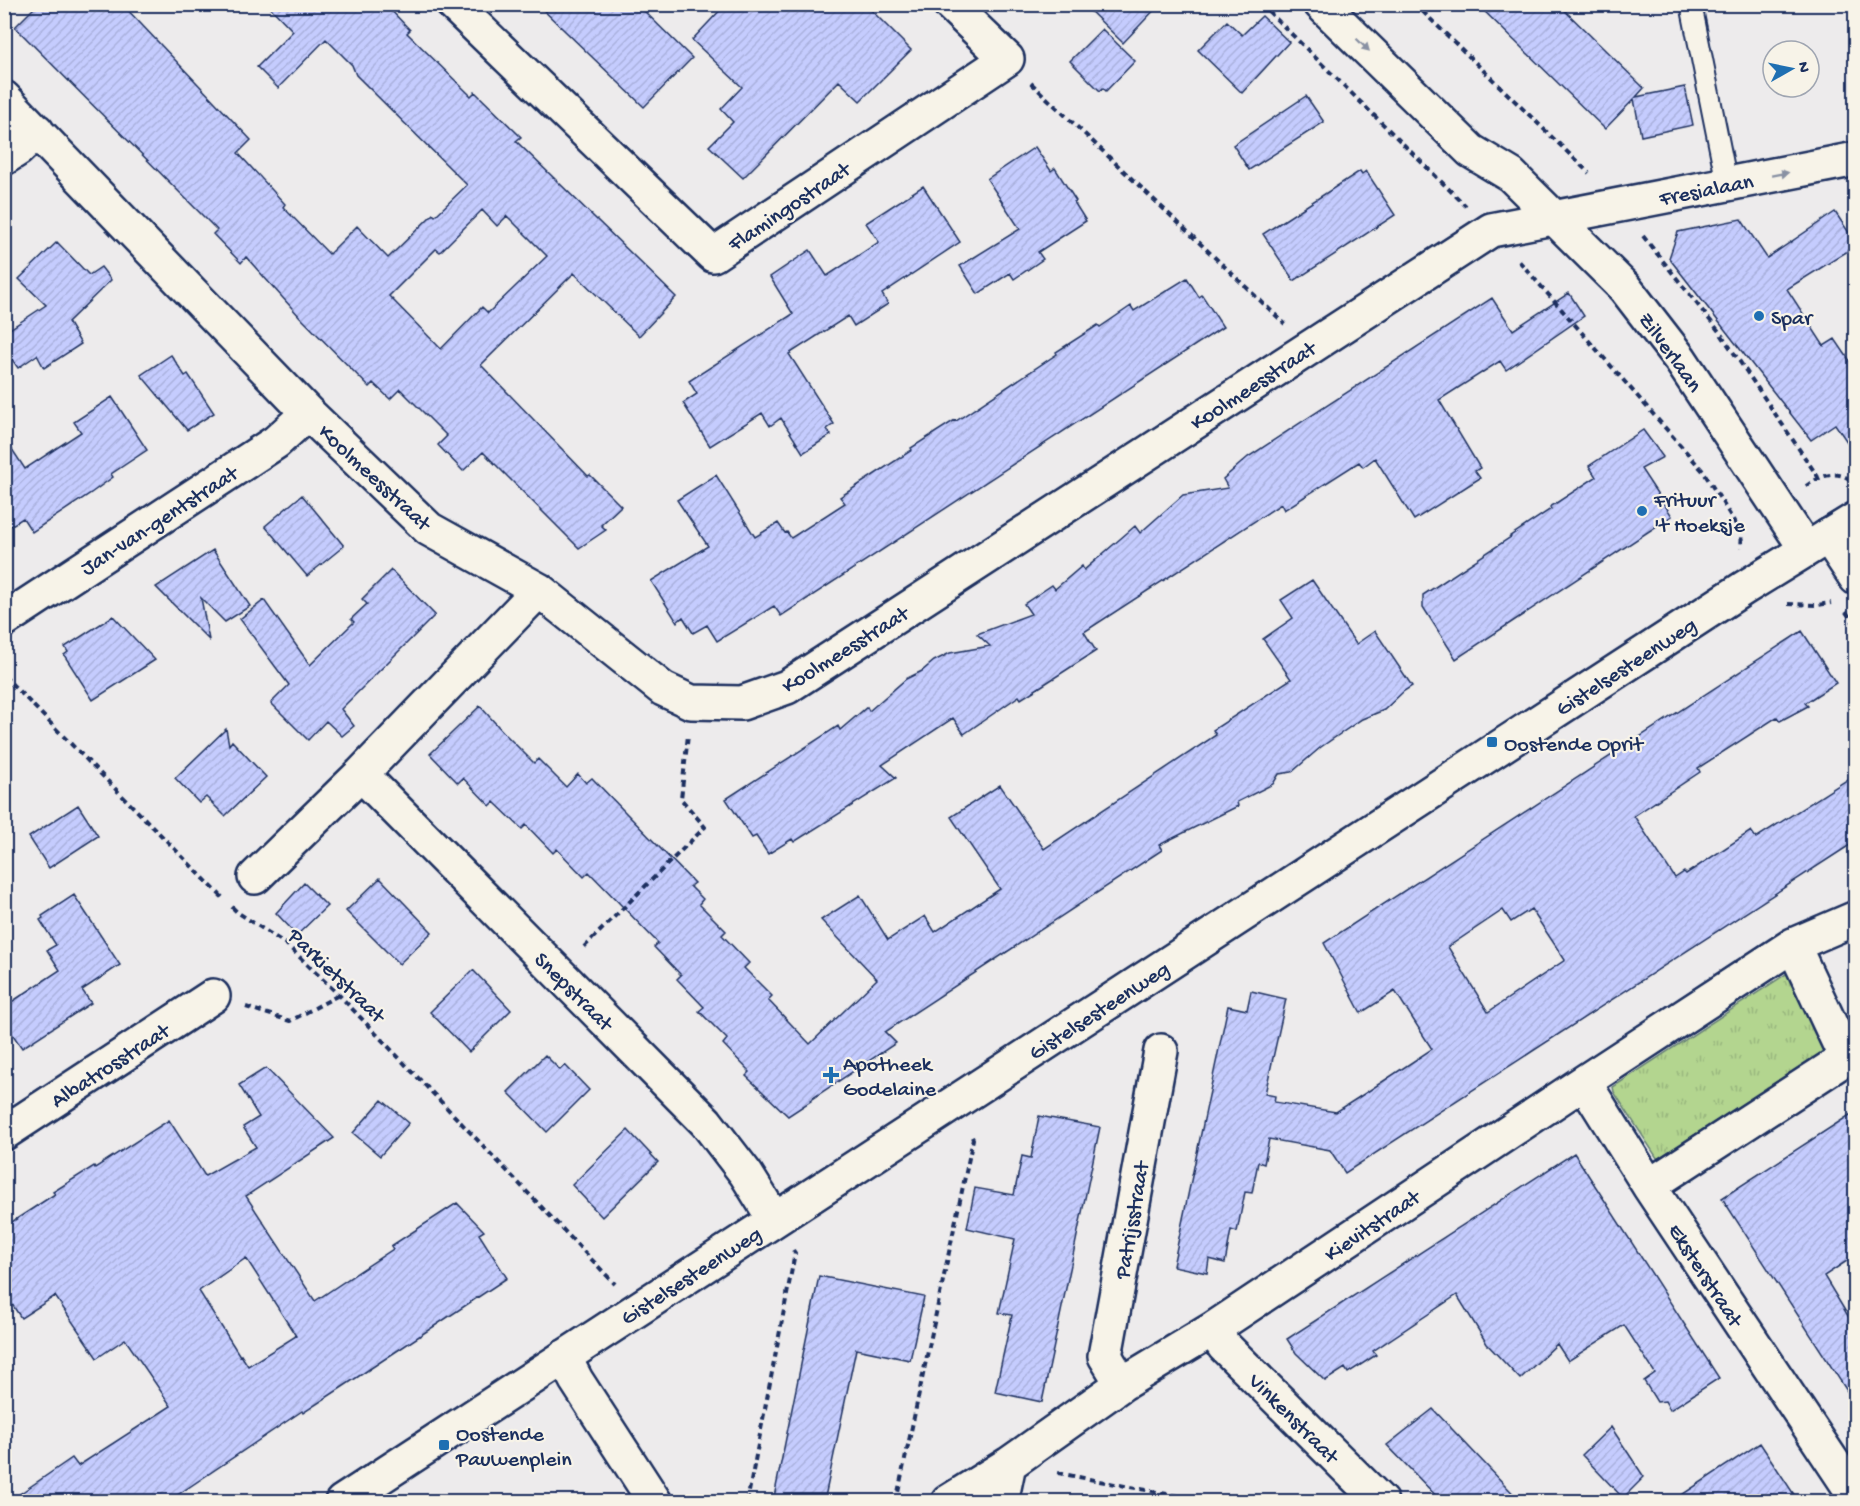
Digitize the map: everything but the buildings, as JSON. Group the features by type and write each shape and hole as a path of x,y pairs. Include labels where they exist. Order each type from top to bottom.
{"street":[{"name":"Flamingostraat","path":"453,4 713,255 1007,59"},
{"path":"950,4 1007,59"},
{"name":"Zilverlaan","path":"1321,4 1471,151 1511,175 1625,288 1817,543 1856,578"},
{"name":"Zilverlaan","path":"1354,4 1487,137 1511,175"},
{"name":"Koolmeesstraat","path":"4,98 308,413 429,528 539,591 663,689 691,702 742,703 787,687 1491,230 1556,218"},
{"path":"4,158 18,149 37,131"},
{"name":"Fresialaan","path":"1556,218 1856,159"},
{"name":"Jan-van-gentstraat","path":"4,620 276,442 308,413"},
{"name":"Gistelsesteenweg","path":"342,1502 1744,588 1856,519"},
{"path":"255,877 361,774 539,591"},
{"name":"Snepstraat","path":"361,774 705,1122 746,1174 774,1219"},
{"name":"Kievitstraat","path":"948,1502 1019,1457 1122,1384 1213,1329 1794,945 1856,918"},
{"path":"1649,1186 1851,1059 1794,945"},
{"name":"Albatrosstraat","path":"4,1133 213,996"},
{"name":"Patrijsstraat","path":"1122,1384 1105,1356 1161,1051"},
{"name":"Eksterstraat","path":"1584,1082 1649,1186 1844,1457 1856,1497"},
{"name":"Vinkenstraat","path":"1213,1329 1224,1347 1381,1502"},
{"path":"564,1357 576,1380 656,1502"},
{"path":"1001,1502 1019,1457"}],"lane":[{"path":"1692,4 1727,184"}],"path":[{"path":"1261,4 1491,230 1703,471 1742,531"},
{"path":"1415,4 1620,204 1658,257 1721,334 1818,477 1830,474 1850,478 1856,484"},
{"path":"1007,59 1310,347"},
{"name":"Parkietstraat","path":"4,676 237,912 286,944 339,995 612,1278 633,1312"},
{"path":"558,973 705,827 681,799 691,702"},
{"path":"213,996 290,1021 339,995"},
{"path":"896,1502 973,1139 953,1104"},
{"path":"747,1502 795,1253 774,1219"},
{"path":"1019,1457 1049,1471 1208,1502"}],"green space":[{"path":"1786,974 1789,975 1824,1048 1823,1052 1657,1158 1613,1087"}],"place":[{"name":"Spar","path":"1759,316"},
{"name":"Frituur 't Hoeksje","path":"1642,511"},
{"name":"Oostende Oprit","path":"1492,742"},
{"name":"Apotheek Godelaine","path":"831,1075"},
{"name":"Oostende Pauwenplein","path":"444,1445"}]}
